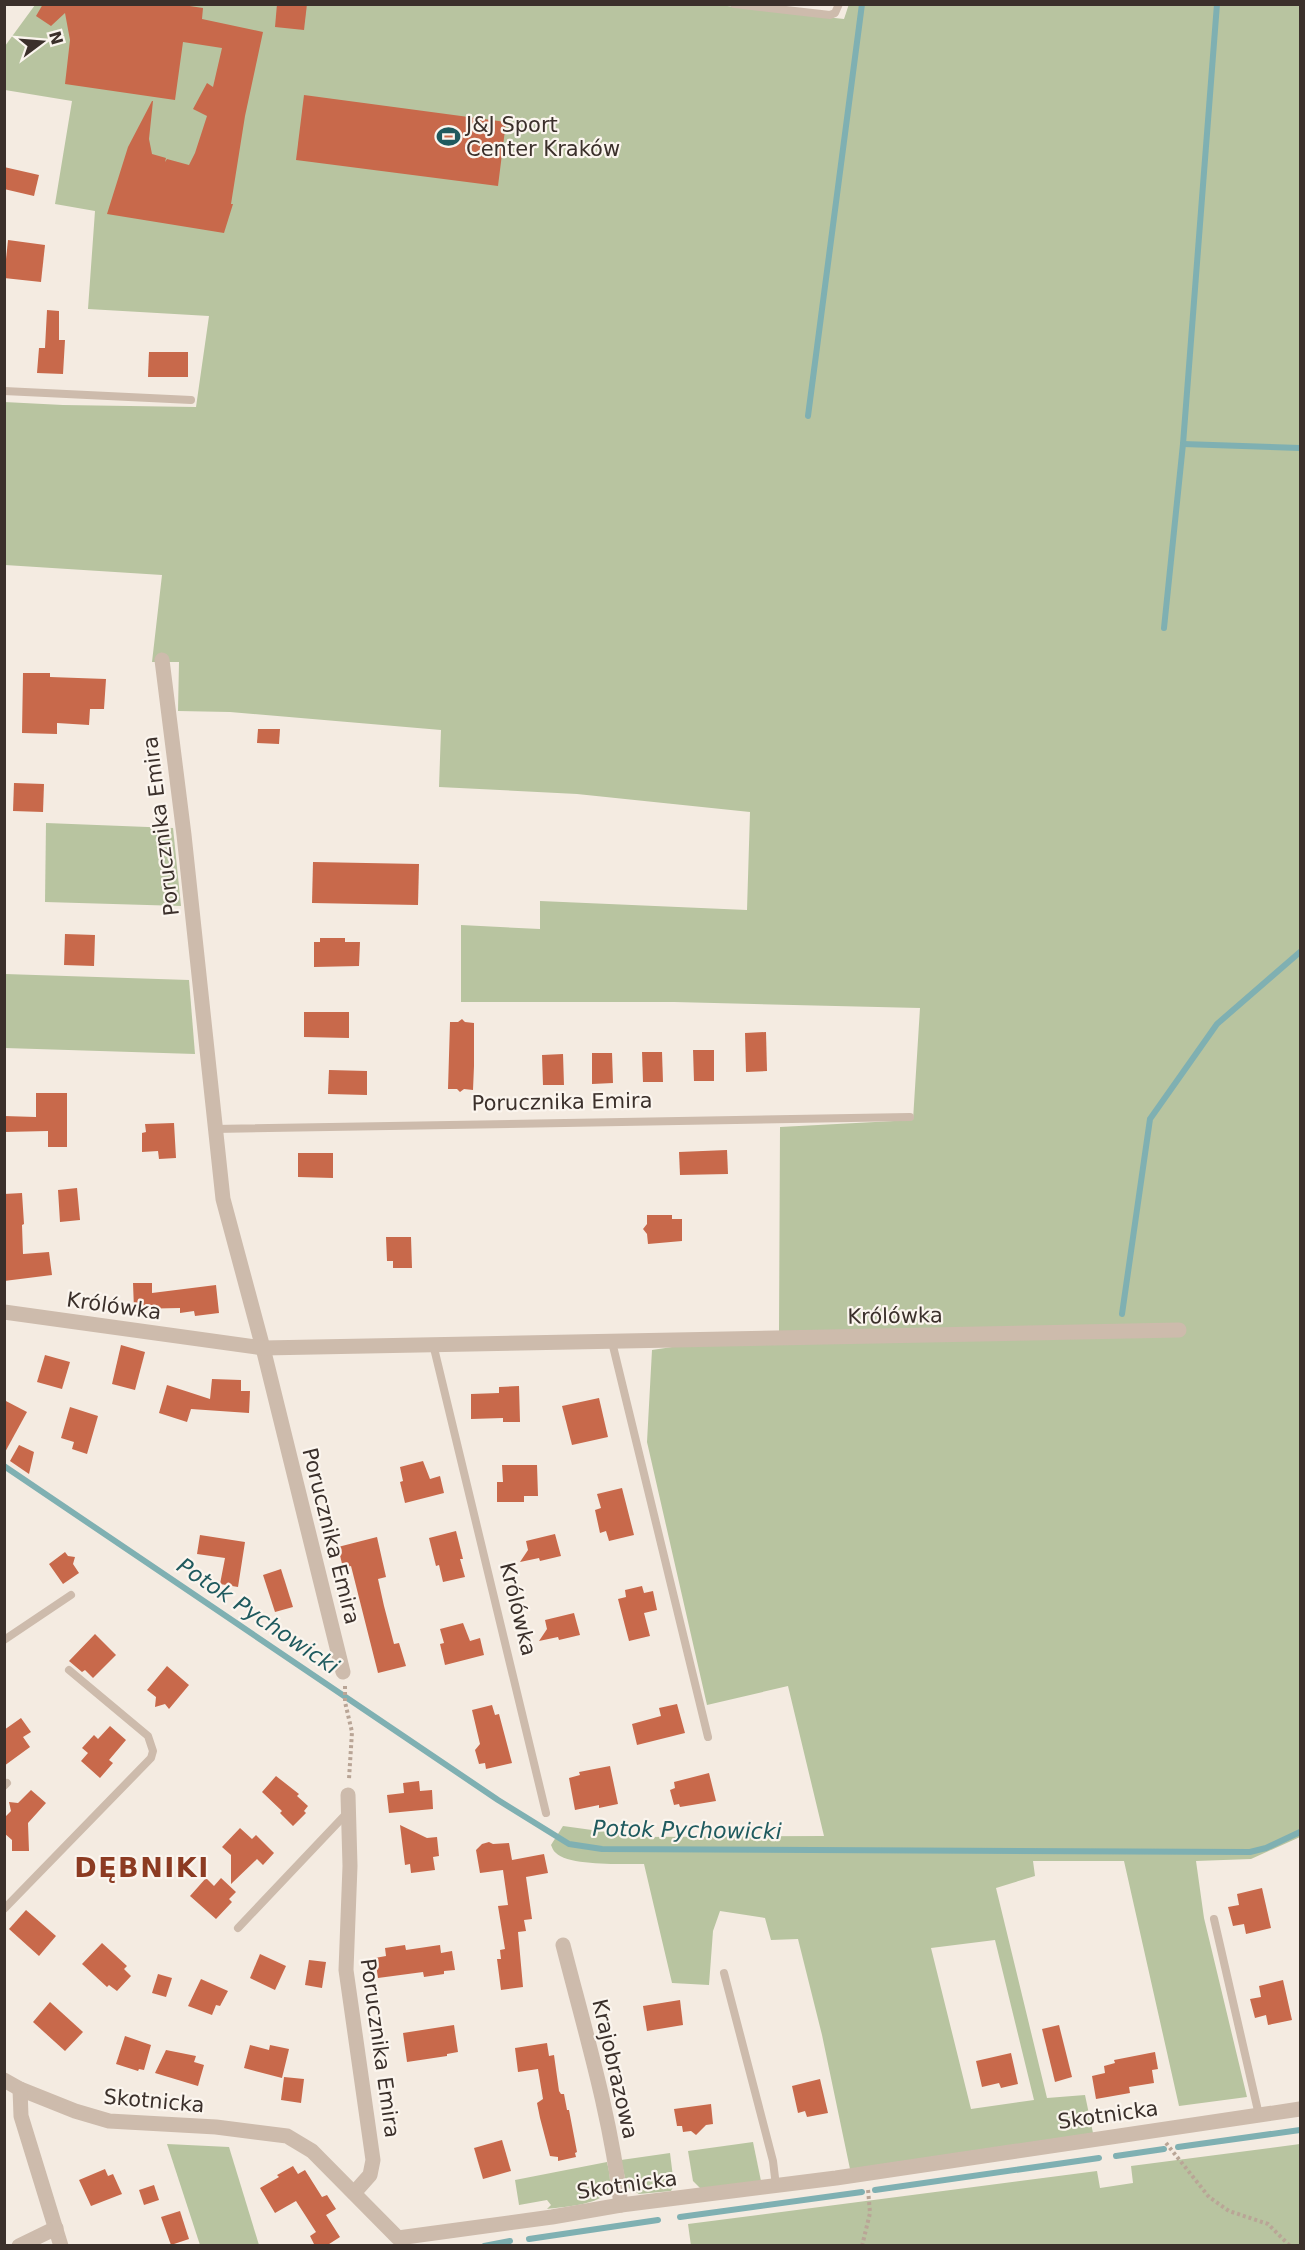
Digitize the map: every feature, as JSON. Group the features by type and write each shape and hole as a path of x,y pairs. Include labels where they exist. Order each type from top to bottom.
{"street":[{"name":"Porucznika Emira","path":"162,660 200,976 223,1199 263,1348 344,1672"},
{"name":"Królówka","path":"4,1312 263,1348 1179,1330"},
{"name":"Porucznika Emira","path":"348,1795 350,1866 346,1970 373,2160 370,2175 354,2193"},
{"name":"Krajobrazowa","path":"563,1945 603,2102 616,2162 621,2205"},
{"name":"Skotnicka","path":"4,2080 20,2089 75,2111 109,2121 226,2128 287,2136 312,2151 400,2242 621,2205 866,2174 1300,2109"},
{"path":"20,2089 21,2116 61,2246"},
{"path":"19,2246 56,2228"}],"lane":[{"path":"734,4 830,15 835,13 840,4"},
{"path":"4,391 191,399"},
{"name":"Porucznika Emira","path":"214,1129 910,1117"},
{"path":"612,1342 708,1737"},
{"name":"Królówka","path":"433,1344 546,1813"},
{"path":"4,1640 71,1595"},
{"path":"4,1909 150,1758 153,1751 148,1736 69,1670"},
{"path":"238,1928 348,1812"},
{"path":"1214,1919 1259,2115"},
{"path":"724,1973 773,2161 776,2186"}],"path":[{"path":"345,1689 345,1702 352,1732 348,1795"},
{"path":"1149,2131 1165,2142 1216,2202 1229,2211 1268,2224 1290,2246"},
{"path":"862,2246 870,2213 866,2174"}],"green space":[{"path":"709,4 844,19 849,4 1300,5 1300,1837 1251,1859 1196,1861 1204,1918 1247,2097 1179,2106 1124,1861 1033,1861 1035,1876 996,1888 1047,2098 1085,2095 1093,2133 850,2169 822,2035 798,1939 771,1940 765,1918 720,1911 713,1931 709,1985 672,1983 644,1864 584,1862 562,1857 553,1850 551,1845 563,1826 643,1837 824,1836 788,1686 707,1705 647,1442 652,1350 779,1331 780,1127 913,1120 920,1008 674,1002 461,1002 461,925 540,929 540,901 747,910 750,812 577,794 439,787 441,730 230,712 178,711 179,662 152,662 162,575 5,565 4,402 196,407 209,316 88,309 95,211 55,204 72,101 5,90 5,46 35,5","holes":["995,1940 1034,2100 971,2109 931,1948"]},
{"path":"46,823 173,828 181,906 45,902"},
{"path":"5,974 189,980 195,1054 5,1048"},
{"path":"753,2142 761,2181 701,2189 693,2181 688,2151"},
{"path":"167,2144 229,2147 259,2245 200,2245"},
{"path":"1300,2144 1300,2245 691,2246 688,2224 1097,2171 1100,2188 1133,2183 1131,2166"},
{"path":"670,2153 674,2185 671,2191 639,2194 627,2187 621,2160"},
{"path":"607,2162 610,2176 609,2187 598,2199 547,2209 551,2205 547,2200 519,2205 515,2180"}],"building":[{"path":"43,4 176,4 203,8 202,19 263,32 245,116 231,204 233,204 224,233 107,214 128,147 152,101 149,139 152,154 166,158 165,162 167,159 189,165 207,116 193,109 207,83 213,87 222,48 183,42 175,100 65,84 70,40 65,13 51,26 36,16"},
{"path":"277,4 307,4 304,30 275,27"},
{"path":"304,95 506,122 498,186 296,160"},
{"path":"4,167 39,175 34,196 4,189"},
{"path":"8,240 45,245 41,282 4,278"},
{"path":"47,310 59,311 59,340 65,340 63,374 37,373 39,348 45,348"},
{"path":"149,352 188,352 188,377 148,377"},
{"path":"23,673 50,673 50,677 106,679 104,709 90,709 89,725 57,723 57,734 22,733"},
{"path":"258,729 280,729 279,744 257,743"},
{"path":"14,783 44,784 43,812 13,811"},
{"path":"313,862 419,864 418,905 312,903"},
{"path":"65,934 95,935 94,966 64,965"},
{"path":"320,938 345,938 345,942 360,942 359,966 314,967 314,942 320,942"},
{"path":"304,1012 349,1012 349,1038 304,1037"},
{"path":"462,1019 465,1022 474,1023 474,1066 473,1090 464,1089 460,1092 457,1089 448,1089 450,1022 458,1022"},
{"path":"766,1032 767,1071 746,1072 745,1033"},
{"path":"693,1050 714,1050 714,1081 694,1081"},
{"path":"642,1052 662,1052 663,1082 643,1082"},
{"path":"592,1053 612,1053 613,1083 592,1084"},
{"path":"563,1054 564,1085 543,1085 542,1055"},
{"path":"329,1070 367,1071 367,1095 328,1094"},
{"path":"36,1093 67,1093 67,1147 48,1147 48,1131 4,1132 4,1116 36,1117"},
{"path":"174,1123 176,1158 159,1159 158,1151 142,1152 142,1133 146,1132 145,1124"},
{"path":"727,1150 728,1174 680,1175 679,1152"},
{"path":"298,1153 333,1153 333,1178 298,1177"},
{"path":"77,1188 80,1220 60,1222 58,1190"},
{"path":"22,1193 23,1254 49,1252 52,1275 4,1281 4,1194"},
{"path":"647,1215 672,1215 672,1219 682,1219 682,1241 648,1244 647,1234 643,1229 647,1224"},
{"path":"386,1237 411,1237 412,1268 393,1268 393,1261 387,1261"},
{"path":"133,1283 152,1283 152,1293 216,1285 219,1313 195,1316 194,1311 180,1313 180,1308 134,1309"},
{"path":"121,1345 145,1352 135,1390 112,1384"},
{"path":"45,1355 70,1362 62,1389 37,1382"},
{"path":"212,1379 241,1380 241,1391 250,1391 249,1413 191,1409 187,1422 159,1413 167,1385 210,1399"},
{"path":"519,1386 520,1422 503,1422 503,1418 471,1419 471,1394 499,1393 499,1387"},
{"path":"599,1398 608,1437 572,1445 562,1406"},
{"path":"4,1400 27,1412 4,1454"},
{"path":"70,1407 98,1416 87,1454 72,1449 74,1442 61,1438"},
{"path":"19,1445 34,1452 29,1474 10,1461"},
{"path":"423,1461 430,1479 440,1476 444,1493 405,1503 400,1482 403,1481 400,1467"},
{"path":"502,1465 537,1465 538,1496 524,1496 524,1502 497,1502 497,1482 503,1482"},
{"path":"622,1488 634,1535 609,1541 606,1531 600,1533 595,1510 601,1508 597,1494"},
{"path":"456,1531 465,1577 443,1582 439,1565 436,1566 429,1538"},
{"path":"555,1534 561,1556 540,1561 539,1558 520,1562 528,1550 526,1541"},
{"path":"200,1535 245,1542 238,1587 220,1584 225,1558 197,1554"},
{"path":"377,1537 386,1577 378,1579 384,1606 394,1644 399,1643 406,1666 378,1673 351,1566 343,1568 338,1547"},
{"path":"65,1552 68,1556 75,1557 73,1564 79,1573 63,1584 49,1564"},
{"path":"281,1569 293,1607 275,1612 263,1575"},
{"path":"642,1586 644,1593 653,1591 657,1610 644,1613 650,1636 629,1641 618,1599 626,1597 625,1590"},
{"path":"574,1613 580,1635 559,1640 558,1637 539,1641 547,1629 545,1620"},
{"path":"463,1623 470,1641 480,1638 484,1655 445,1665 440,1644 444,1643 440,1629"},
{"path":"95,1634 116,1655 93,1678 85,1670 82,1672 69,1661"},
{"path":"167,1666 189,1685 169,1709 165,1704 155,1707 156,1697 147,1690"},
{"path":"677,1704 685,1733 637,1745 632,1724 661,1716 659,1708"},
{"path":"492,1705 495,1715 499,1714 512,1763 486,1769 485,1763 479,1764 475,1750 480,1744 472,1710"},
{"path":"21,1718 31,1732 23,1737 30,1747 4,1766 4,1730"},
{"path":"110,1726 126,1740 109,1760 113,1763 100,1778 81,1761 88,1753 82,1748 94,1735 98,1739"},
{"path":"610,1766 618,1804 575,1810 569,1778 580,1775 579,1772"},
{"path":"709,1773 716,1801 680,1807 679,1804 674,1805 670,1790 675,1788 674,1782"},
{"path":"276,1776 299,1794 297,1796 308,1806 304,1811 306,1813 293,1826 280,1813 282,1811 262,1792"},
{"path":"419,1781 420,1791 432,1790 433,1809 389,1813 387,1795 404,1793 403,1783"},
{"path":"31,1790 46,1803 28,1823 29,1851 12,1851 12,1840 4,1833 4,1818 11,1811 9,1802 18,1803"},
{"path":"400,1825 427,1838 437,1837 439,1856 433,1857 435,1870 411,1873 410,1864 405,1865"},
{"path":"240,1828 252,1839 256,1835 274,1853 263,1865 257,1859 231,1884 231,1855 222,1847"},
{"path":"509,1843 512,1860 544,1854 548,1873 526,1877 532,1919 524,1920 526,1931 518,1932 523,1987 501,1990 497,1959 501,1959 500,1950 505,1949 498,1906 508,1905 503,1870 480,1873 476,1850 482,1844"},
{"path":"206,1878 214,1886 221,1878 236,1892 229,1899 232,1902 216,1919 190,1896"},
{"path":"1262,1888 1271,1928 1246,1934 1244,1924 1233,1926 1228,1907 1239,1905 1237,1894"},
{"path":"26,1910 56,1936 39,1956 9,1929"},
{"path":"102,1943 127,1966 124,1969 131,1976 117,1991 109,1985 107,1987 82,1964"},
{"path":"405,1945 406,1950 440,1945 441,1953 452,1951 455,1970 424,1977 423,1972 378,1978 375,1958 386,1956 385,1948"},
{"path":"260,1954 286,1966 275,1990 250,1978"},
{"path":"309,1960 326,1962 322,1988 305,1985"},
{"path":"158,1974 172,1978 166,1997 152,1993"},
{"path":"201,1979 228,1991 220,2006 216,2005 212,2015 188,2006"},
{"path":"1283,1980 1292,2020 1268,2025 1266,2015 1255,2018 1250,1999 1261,1997 1259,1986"},
{"path":"680,2000 683,2025 647,2031 643,2006"},
{"path":"50,2002 83,2032 65,2051 33,2022"},
{"path":"454,2025 458,2052 447,2054 447,2056 407,2062 403,2033"},
{"path":"1059,2025 1072,2077 1055,2082 1042,2029"},
{"path":"125,2036 151,2045 144,2070 139,2069 138,2071 116,2064"},
{"path":"547,2043 549,2056 554,2055 559,2091 564,2094 567,2110 569,2110 577,2152 576,2157 558,2161 558,2157 550,2156 540,2118 537,2103 543,2099 538,2069 518,2072 515,2048"},
{"path":"250,2045 269,2050 270,2045 289,2049 282,2078 244,2068"},
{"path":"166,2050 196,2056 194,2062 204,2065 198,2086 155,2073"},
{"path":"1155,2052 1158,2069 1152,2070 1154,2083 1129,2087 1130,2093 1096,2099 1092,2076 1105,2073 1104,2066 1115,2063 1114,2060"},
{"path":"1011,2053 1018,2084 1001,2088 999,2083 982,2087 976,2061"},
{"path":"284,2077 304,2079 301,2103 281,2100"},
{"path":"820,2079 828,2113 807,2117 805,2111 798,2113 792,2086"},
{"path":"711,2104 713,2124 706,2125 696,2135 691,2131 683,2132 682,2126 677,2126 674,2109"},
{"path":"502,2140 511,2171 483,2179 474,2148"},
{"path":"293,2166 298,2174 305,2170 322,2197 327,2195 336,2209 326,2215 340,2237 326,2246 315,2246 310,2236 316,2232 296,2201 275,2213 260,2188"},
{"path":"105,2169 108,2176 113,2174 122,2194 91,2206 79,2180"},
{"path":"154,2185 159,2200 144,2205 139,2190"},
{"path":"180,2211 189,2239 171,2245 161,2217"}],"waterway":[{"path":"808,416 862,4"},
{"path":"1164,628 1183,444 1217,4"},
{"path":"1183,444 1300,448"},
{"path":"1122,1314 1150,1119 1217,1024 1300,952"},
{"name":"Potok Pychowicki","path":"4,1466 498,1800 569,1844 602,1849 1250,1852 1266,1848 1300,1832"},
{"path":"1178,2147 1300,2130"},
{"path":"1116,2156 1164,2149"},
{"path":"875,2190 1099,2158"},
{"path":"680,2217 862,2192"},
{"path":"529,2239 658,2220"},
{"path":"484,2246 510,2241"}],"place":[{"name":"J&J Sport Center Kraków","path":"448,137"}],"district":[{"name":"DĘBNIKI","path":"142,1867"}]}
